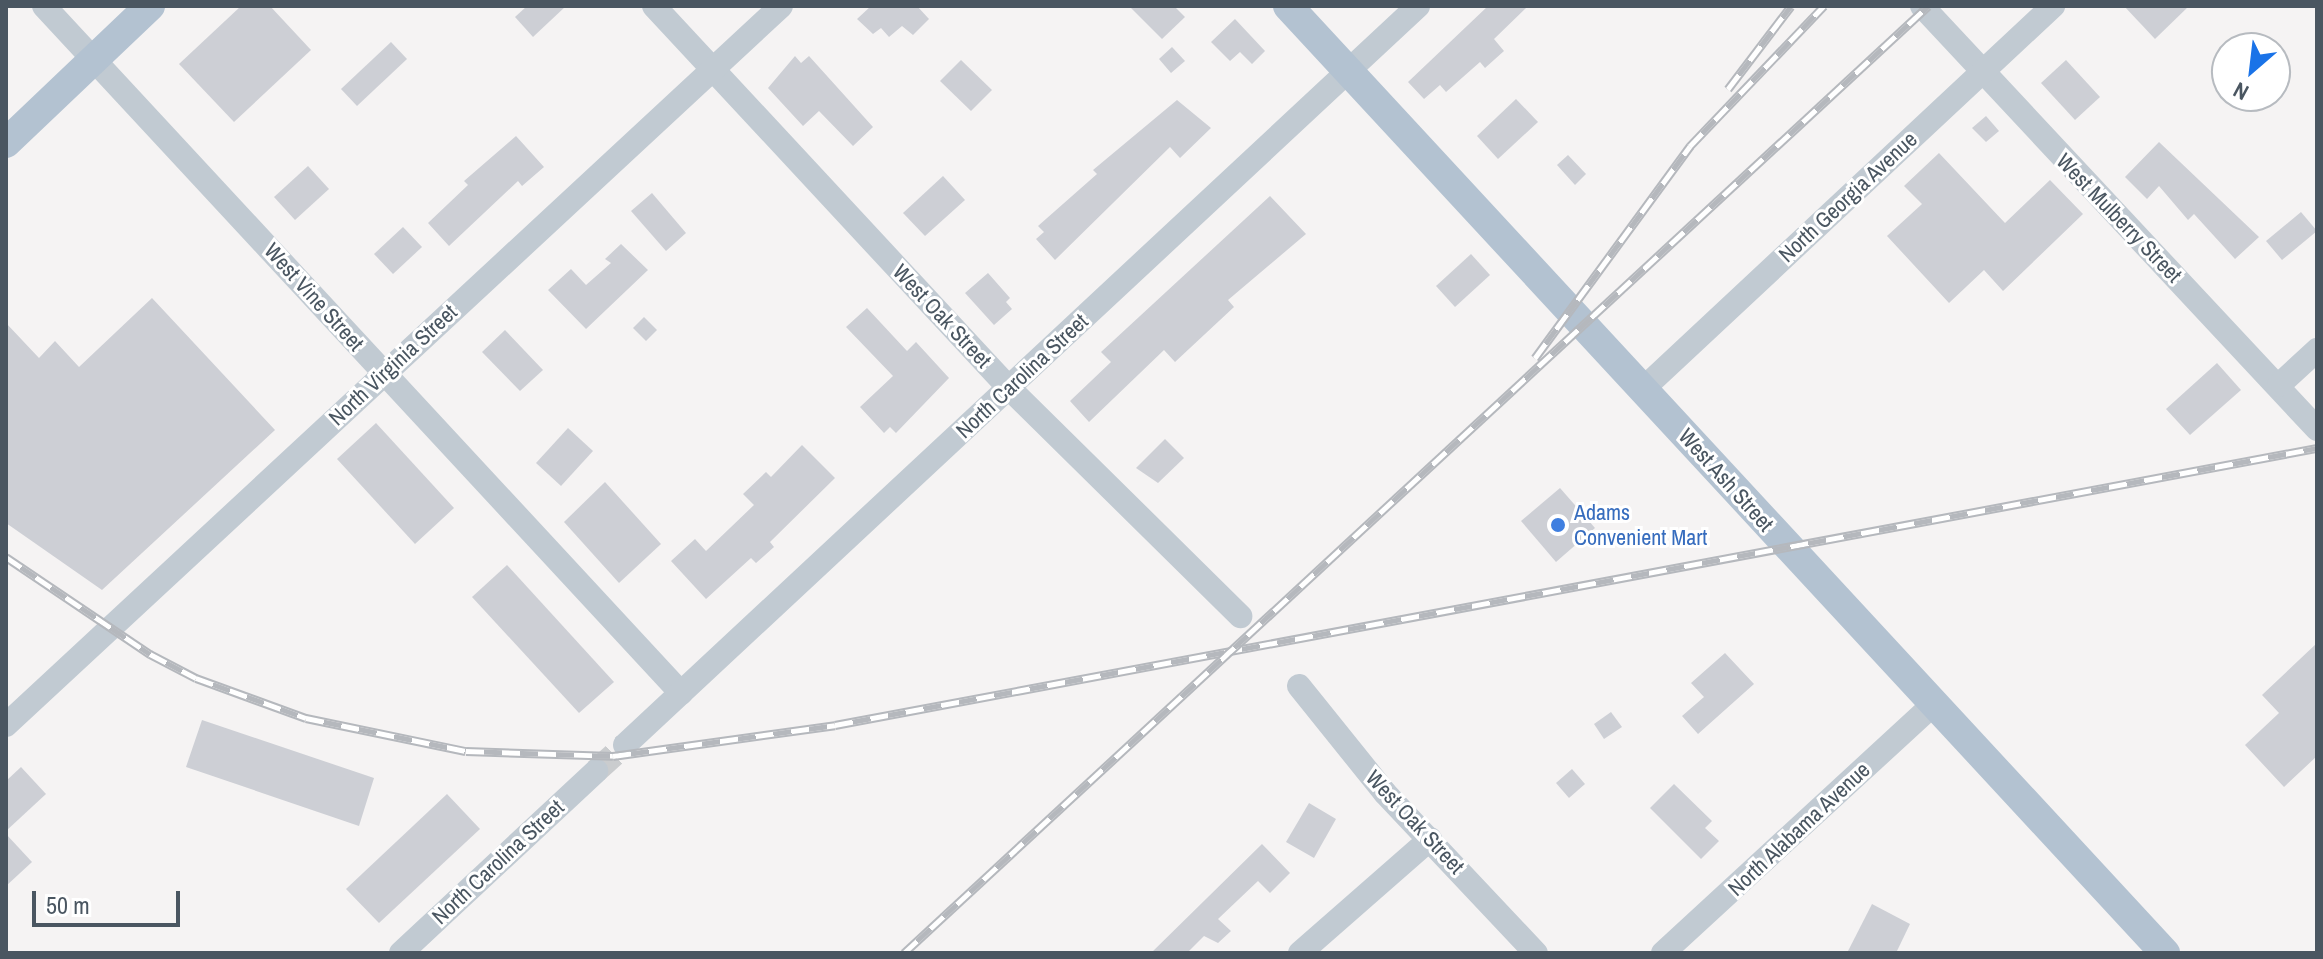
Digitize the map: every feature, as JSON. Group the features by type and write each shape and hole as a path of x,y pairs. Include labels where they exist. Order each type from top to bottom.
{"main road":[{"path":"6,143 150,6"},
{"name":"West Ash Street","path":"1288,6 2165,953"}],"street":[{"name":"West Vine Street","path":"44,6 681,693"},
{"name":"West Oak Street","path":"654,6 1009,388 1240,616"},
{"name":"North Virginia Street","path":"6,725 781,6"},
{"name":"North Carolina Street","path":"625,745 1418,6"},
{"name":"West Mulberry Street","path":"1922,6 1980,72 2279,385 2317,429"},
{"name":"North Georgia Avenue","path":"1644,388 2053,6"},
{"path":"2279,385 2317,350"},
{"name":"West Oak Street","path":"1299,686 1385,793 1536,953"},
{"name":"North Alabama Avenue","path":"1663,953 1934,704"},
{"name":"North Carolina Street","path":"401,953 596,771"},
{"path":"1300,953 1430,839"}],"building":[{"path":"241,6 270,6 311,50 234,122 179,64"},
{"path":"527,6 566,6 533,37 515,17"},
{"path":"871,6 917,6 929,19 913,35 902,26 889,37 881,28 873,34 857,19"},
{"path":"1129,6 1174,6 1185,17 1162,39"},
{"path":"1488,6 1528,6 1494,39 1504,51 1485,68 1480,62 1446,92 1440,85 1424,99 1408,82"},
{"path":"2124,6 2189,6 2155,39"},
{"path":"1235,19 1265,51 1252,64 1240,52 1230,61 1211,42"},
{"path":"391,42 407,59 357,106 341,89"},
{"path":"1172,47 1185,61 1171,73 1159,59"},
{"path":"795,56 801,63 809,56 873,127 853,146 819,111 803,126 768,88"},
{"path":"961,60 992,90 971,111 940,81"},
{"path":"2066,60 2100,97 2075,120 2041,83"},
{"path":"1516,99 1538,122 1498,159 1477,136"},
{"path":"1177,100 1211,128 1180,158 1170,147 1055,260 1036,239 1044,232 1038,226 1097,174 1093,170"},
{"path":"1986,116 1999,131 1986,142 1972,128"},
{"path":"516,136 544,167 522,186 518,181 449,246 428,223 468,185 464,181"},
{"path":"2159,142 2259,237 2235,259 2194,214 2188,220 2159,186 2147,199 2125,177"},
{"path":"1939,153 2005,223 2050,180 2083,214 2003,291 1984,270 1949,303 1887,236 1922,204 1904,186"},
{"path":"1568,155 1586,174 1575,185 1557,165"},
{"path":"308,166 329,189 295,220 274,197"},
{"path":"943,176 965,200 925,236 903,213"},
{"path":"652,193 686,233 666,251 631,211"},
{"path":"1270,196 1306,234 1228,300 1234,307 1175,362 1164,350 1089,422 1070,401 1111,362 1101,352"},
{"path":"2301,212 2317,231 2282,260 2266,241"},
{"path":"403,227 422,247 393,274 374,254"},
{"path":"621,244 648,270 586,329 548,290 571,269 586,285 611,263 605,259"},
{"path":"1471,254 1490,275 1455,307 1436,286"},
{"path":"988,273 1010,298 1006,302 1012,309 994,325 965,293"},
{"path":"152,298 275,430 102,590 6,523 6,323 39,358 55,341 79,367"},
{"path":"867,308 907,351 916,342 949,378 896,433 890,427 884,433 860,407 893,376 846,327"},
{"path":"644,317 657,330 646,341 633,328"},
{"path":"505,330 543,370 520,391 482,352"},
{"path":"2217,363 2241,390 2190,435 2166,409"},
{"path":"376,423 454,508 415,544 337,459"},
{"path":"568,428 593,451 561,486 536,463"},
{"path":"1165,439 1184,458 1158,483 1136,468"},
{"path":"802,445 835,478 770,542 774,547 756,563 751,558 706,599 671,561 695,539 706,551 754,505 743,494 766,472 771,477"},
{"path":"605,482 661,544 619,583 564,522"},
{"name":"Adams Convenient Mart","path":"1560,488 1595,528 1556,562 1521,521"},
{"path":"507,565 614,682 579,713 472,597"},
{"path":"2317,643 2317,756 2284,787 2245,745 2279,713 2262,695"},
{"path":"1725,653 1754,684 1698,734 1682,716 1704,697 1691,683"},
{"path":"1611,712 1622,727 1604,739 1594,724"},
{"path":"202,720 374,778 359,826 186,767"},
{"path":"21,767 46,794 6,831 6,781"},
{"path":"1572,769 1585,784 1569,798 1556,783"},
{"path":"1674,784 1712,821 1705,828 1719,841 1701,859 1650,808"},
{"path":"447,794 480,829 379,923 346,889"},
{"path":"1309,803 1336,819 1314,858 1286,842"},
{"path":"6,834 32,862 6,886"},
{"path":"1262,844 1290,873 1270,893 1258,881 1218,919 1231,931 1218,943 1204,936 1187,953 1151,953"},
{"path":"1872,904 1910,924 1896,953 1847,953"}],"tunnel":[{"path":"596,771 625,745"}],"railway":[{"path":"1728,89 1791,6"},
{"path":"1535,358 1690,146 1824,6"},
{"path":"904,953 1928,6"},
{"path":"6,557 150,654 196,678 306,718 466,751 613,756 835,725 2317,448"}],"place":[{"name":"Adams Convenient Mart","path":"1558,525"}]}
